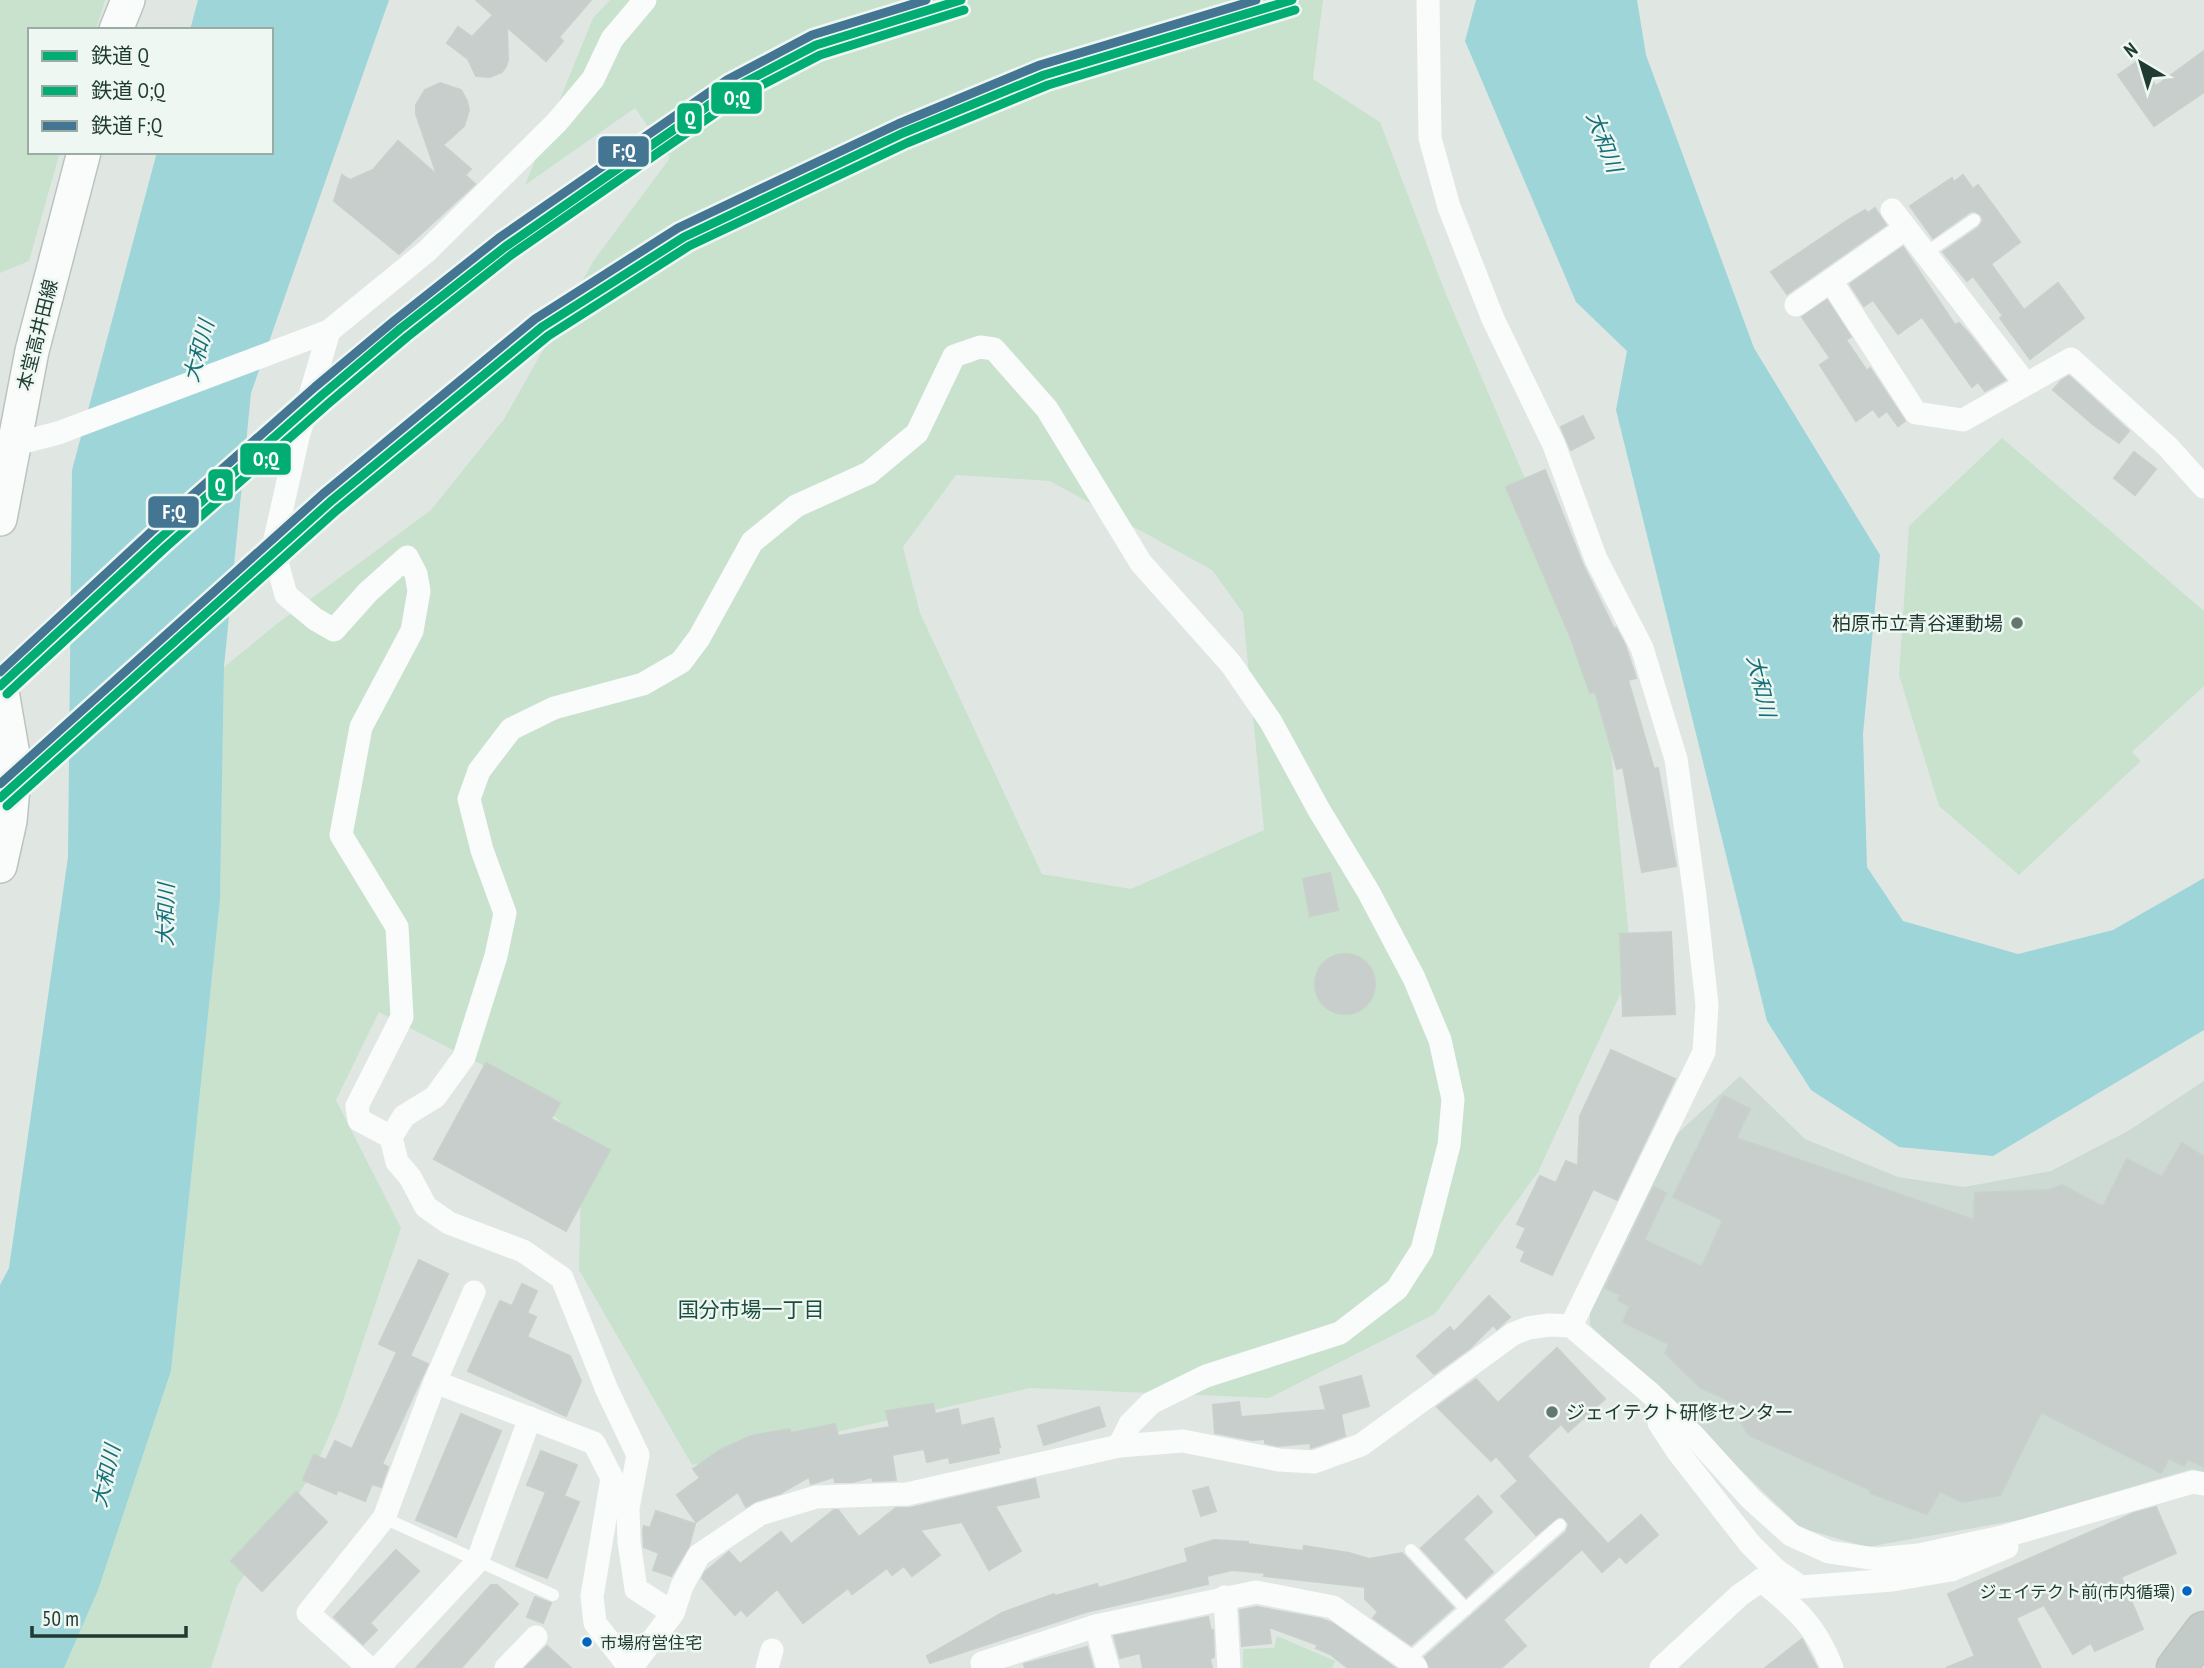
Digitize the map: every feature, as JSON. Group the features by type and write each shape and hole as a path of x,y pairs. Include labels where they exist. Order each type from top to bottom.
{"highway":[{"path":"2176,1668 2204,1631"}],"main road":[{"path":"117,28 128,0"},
{"name":"本堂高井田線","path":"0,519 6,444 83,154"},
{"path":"0,680 15,766 10,821 0,866"}],"street":[{"path":"6,444 58,433 320,334 427,251 557,122 593,79 612,39 645,0"},
{"path":"1428,0 1430,138 1449,207 1493,319 1554,445 1596,559 1642,648 1676,759 1707,1005 1704,1052 1571,1326"},
{"path":"1796,305 1830,281 1899,219 2025,383"},
{"path":"1830,281 1916,413 1963,420 2071,359 2168,446 2204,487"},
{"path":"320,334 272,548 286,595 315,619 334,630 368,592 407,558 416,575 419,591 412,631 361,727 341,835 397,928 402,1017 357,1106 359,1120 391,1137"},
{"path":"673,1613 636,1589 629,1542 628,1507 638,1455 607,1390 562,1278 523,1251 449,1223 426,1207 410,1177 397,1162 391,1137 404,1116 435,1097 464,1057 496,956 505,913 482,850 469,799 479,771 511,729 554,708 642,684 681,662 699,638 752,542 796,506 869,473 917,433 954,356 980,347 994,349 1047,409 1140,563 1231,664 1271,722 1319,810 1368,891 1414,978 1440,1040 1453,1099 1450,1145 1422,1250 1397,1289 1340,1333 1206,1376 1151,1403 1130,1424 1119,1446"},
{"path":"369,1668 308,1613 384,1518 435,1382 474,1292"},
{"path":"435,1382 594,1443 612,1478 592,1596 595,1623 631,1668 673,1613 682,1586 699,1555 760,1514 816,1497 907,1494 1119,1446 1183,1441 1279,1460 1314,1462 1362,1445 1513,1334 1528,1328 1549,1325 1571,1326 1658,1401 1751,1499 1791,1535 1829,1552 1876,1559 1919,1555 2002,1537 2193,1482 2204,1483"},
{"path":"1658,1401 1659,1423 1678,1452 1750,1544 1769,1575 1823,1644 1832,1668"},
{"path":"378,1668 477,1562 530,1418"},
{"path":"1769,1575 1801,1587 1892,1580 1951,1570 2096,1511"},
{"path":"1661,1668 1740,1595 1769,1575"},
{"path":"984,1668 982,1664 1096,1626 1256,1592 1333,1607 1412,1664"},
{"path":"1225,1597 1229,1668"},
{"path":"1096,1626 1108,1668"},
{"path":"506,1668 536,1637"}],"lane":[{"path":"1926,253 1974,220"},
{"path":"384,1518 553,1595"},
{"path":"1412,1664 1466,1609 1560,1525"},
{"path":"1411,1550 1466,1609"}],"shaded area":[{"path":"1740,1076 1805,1139 1898,1177 1964,1187 2051,1171 2128,1131 2204,1081 2204,1472 2192,1469 2024,1519 1867,1547 1801,1528 1590,1325 1590,1305 1665,1145"}],"green space":[{"path":"0,0 105,0 97,28 28,28 28,154 59,154 29,261 0,273"},
{"path":"610,0 1323,0 1313,79 1380,122 1445,292 1602,658 1632,969 1538,1172 1435,1314 1269,1398 1030,1388 692,1465 579,1270 582,1142 521,1085 379,1012 336,1100 401,1228 341,1407 314,1471 237,1586 211,1668 64,1668 98,1589 171,1371 220,900 224,667 278,623 431,510 504,419 594,260 670,158 635,108 525,185 593,18","holes":["956,475 1050,481 1212,570 1243,613 1264,830 1131,889 1042,874 920,613 903,547"]},
{"path":"2002,438 2204,611 2204,686 2132,752 2141,761 2019,875 1939,806 1899,675 1909,526"},
{"path":"1277,1636 1335,1661 1332,1668 1243,1668 1243,1649 1274,1648"}],"water":[{"name":"大和川","path":"198,0 389,0 251,393 224,667 220,900 171,1371 98,1590 64,1668 0,1668 0,1285 9,1268 68,857 72,470 156,154 273,154 273,28 191,28"},
{"name":"大和川","path":"1476,0 1637,0 1646,55 1754,348 1880,555 1863,734 1867,867 1903,921 2018,954 2113,930 2204,878 2204,1030 1993,1156 1899,1147 1811,1090 1767,1021 1616,410 1627,351 1576,302 1465,41"}],"building":[{"path":"476,0 591,0 559,37 563,41 546,61 507,27 506,66 502,72 490,77 476,76 468,59 447,43 458,27 472,37 493,15"},
{"path":"2204,51 2204,92 2154,126 2118,75 2138,61 2156,86"},
{"path":"440,83 461,90 467,101 469,110 464,126 443,145 471,169 465,175 475,184 399,254 334,201 342,175 350,180 373,170 398,141 437,175 416,114 416,105 425,90"},
{"path":"1963,175 1973,189 1978,185 2020,242 1991,264 2024,310 2058,283 2084,318 2030,359 1973,276 1967,281 1943,252 1979,227 1983,220 1981,215 1970,212 1933,238 1910,206 1952,178 1954,182"},
{"path":"1875,208 1886,225 1787,294 1771,272 1848,220 1865,210 1868,213"},
{"path":"1903,247 1955,325 1959,323 1969,334 2005,380 1985,391 1978,382 1972,387 1922,317 1898,334 1873,300 1864,306 1850,284"},
{"path":"1827,300 1851,337 1846,340 1867,371 1870,368 1905,421 1898,426 1887,411 1879,417 1873,409 1856,421 1820,365 1830,358 1802,317"},
{"path":"2069,376 2129,431 2119,443 2053,390"},
{"path":"1583,416 1594,438 1571,450 1561,427"},
{"path":"2134,452 2156,469 2135,495 2114,478"},
{"path":"1545,470 1583,565 1614,629 1616,628 1625,645 1636,678 1628,680 1654,769 1658,768 1676,866 1642,872 1623,767 1617,769 1595,691 1590,693 1570,636 1506,487"},
{"path":"1330,873 1338,910 1310,916 1303,879"},
{"path":"1671,932 1675,1014 1623,1016 1620,934"},
{"path":"1339,954 1351,954 1370,967 1375,984 1373,996 1362,1009 1351,1014 1339,1014 1320,1001 1315,990 1315,978 1328,959"},
{"path":"1611,1050 1675,1079 1617,1200 1593,1189 1552,1275 1521,1261 1525,1251 1517,1247 1526,1228 1517,1224 1540,1176 1556,1183 1566,1161 1578,1166 1580,1116"},
{"path":"486,1063 560,1103 551,1119 610,1150 566,1231 434,1159"},
{"path":"1723,1096 1750,1109 1736,1138 1974,1220 1975,1193 2049,1190 2062,1185 2103,1207 2127,1159 2162,1177 2182,1143 2204,1157 2204,1467 2188,1459 2184,1466 2169,1458 2161,1473 2041,1412 2000,1495 1962,1502 1940,1491 1927,1514 1870,1493 1871,1490 1749,1435 1738,1419 1744,1407 1701,1388 1665,1353 1669,1344 1623,1322 1630,1306 1618,1300 1621,1295 1606,1288 1654,1187 1666,1193 1644,1240 1702,1267 1723,1220 1673,1197"},
{"path":"419,1260 448,1274 410,1356 428,1364 382,1464 388,1467 381,1487 372,1484 365,1501 338,1490 336,1494 303,1480 314,1455 326,1460 335,1441 352,1449 397,1352 379,1344"},
{"path":"522,1284 537,1291 527,1313 536,1317 527,1337 570,1356 581,1381 566,1416 468,1371 500,1301 512,1306"},
{"path":"1489,1296 1510,1317 1497,1329 1493,1325 1470,1348 1434,1374 1417,1356 1450,1327 1454,1332"},
{"path":"1557,1348 1605,1399 1568,1432 1561,1424 1527,1456 1608,1544 1641,1515 1658,1535 1626,1563 1620,1556 1602,1572 1582,1549 1503,1620 1526,1646 1501,1668 1430,1668 1425,1657 1566,1532 1569,1524 1563,1517 1558,1517 1536,1535 1501,1496 1518,1481 1496,1456 1491,1461 1437,1407 1476,1379 1498,1403"},
{"path":"1361,1376 1369,1406 1341,1414 1345,1436 1311,1448 1310,1443 1278,1446 1265,1443 1265,1439 1252,1440 1215,1433 1213,1405 1239,1402 1241,1417 1326,1410 1320,1387"},
{"path":"933,1404 935,1414 958,1409 961,1426 993,1418 999,1453 950,1463 949,1457 927,1462 924,1449 892,1455 896,1480 873,1481 872,1477 853,1482 835,1482 834,1477 811,1484 809,1477 781,1493 746,1507 738,1492 696,1522 677,1495 700,1478 693,1469 720,1450 751,1436 789,1429 791,1433 835,1424 838,1436 890,1427 886,1411"},
{"path":"1099,1407 1105,1426 1044,1445 1038,1426"},
{"path":"461,1414 501,1431 456,1537 416,1520"},
{"path":"541,1451 577,1465 564,1496 579,1502 547,1578 516,1566 546,1492 527,1485"},
{"path":"1035,1479 1039,1497 995,1506 1021,1551 989,1570 962,1522 920,1530 940,1555 912,1576 904,1566 892,1575 887,1568 852,1594 848,1588 803,1623 777,1589 747,1616 741,1609 735,1615 702,1578 705,1572 729,1552 740,1564 781,1532 791,1544 834,1510 838,1510 859,1537 896,1508 910,1508"},
{"path":"1208,1487 1216,1511 1201,1516 1193,1491"},
{"path":"296,1492 327,1522 262,1591 231,1561"},
{"path":"1478,1496 1492,1512 1463,1539 1493,1572 1466,1597 1421,1548"},
{"path":"2156,1507 2176,1553 2121,1577 2143,1629 2095,1651 2091,1643 2073,1654 2044,1605 2016,1618 2041,1668 1946,1668 1975,1656 1948,1594 2134,1513"},
{"path":"656,1511 695,1524 689,1546 671,1576 653,1570 659,1553 644,1547 644,1526 650,1528"},
{"path":"1214,1540 1248,1542 1303,1551 1304,1546 1369,1559 1402,1553 1453,1608 1411,1645 1373,1618 1378,1612 1365,1599 1365,1587 1232,1570 1207,1576 1208,1584 1086,1612 930,1663 927,1656 1002,1613 1054,1594 1055,1596 1097,1584 1099,1588 1188,1562 1185,1549"},
{"path":"396,1550 419,1571 370,1623 377,1630 363,1644 334,1617"},
{"path":"491,1585 497,1585 518,1604 461,1668 416,1668"},
{"path":"535,1597 551,1603 543,1623 527,1617"},
{"path":"1257,1607 1332,1623 1395,1668 1348,1668 1330,1654 1316,1648 1318,1645 1269,1627 1271,1643 1242,1646 1240,1610"},
{"path":"1208,1617 1211,1631 1213,1630 1214,1657 1210,1659 1212,1668 1143,1668 1140,1653 1120,1658 1114,1636"},
{"path":"1802,1639 1817,1668 1765,1668"},
{"path":"547,1646 571,1668 525,1668"},
{"path":"1087,1647 1093,1668 1025,1668 1024,1664"}],"rail line":[{"name":"F;Q","path":"0,672 152,531 315,387 499,238 727,80 812,35 926,0"},
{"name":"Q","path":"0,686 159,539 322,395 400,329 505,247 732,89 816,45 961,0"},
{"name":"F;Q","path":"0,784 323,494 535,319 678,228 898,124 1040,65 1256,0"},
{"name":"Q","path":"0,798 330,502 542,327 684,237 903,133 1044,75 1292,0"},
{"name":"O;Q","path":"7,694 166,547 329,403 511,255 737,98 820,55 964,10"},
{"name":"O;Q","path":"7,806 337,510 548,336 689,246 907,143 1048,85 1295,10"}],"place":[{"name":"柏原市立青谷運動場","path":"2017,623"},
{"name":"ジェイテクト研修センター","path":"1552,1412"},
{"name":"ジェイテクト前(市内循環)","path":"2187,1591"},
{"name":"市場府営住宅","path":"587,1642"}],"district":[{"name":"国分市場一丁目","path":"751,1310"}]}
